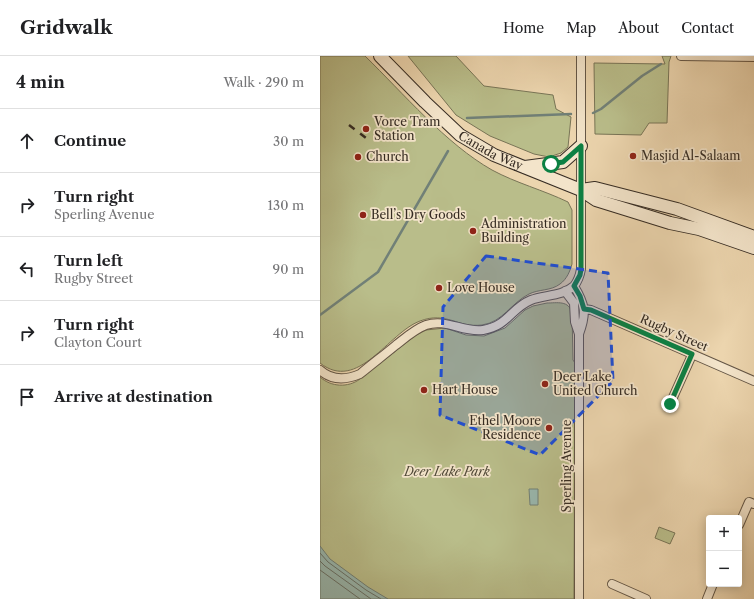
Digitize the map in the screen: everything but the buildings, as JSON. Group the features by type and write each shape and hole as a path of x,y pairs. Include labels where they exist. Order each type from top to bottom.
{"main road":[{"name":"Canada Way","path":"380,56 460,135 494,155 581,190 596,200 705,231 754,248"},
{"path":"523,167 563,162 581,146"},
{"name":"Canada Way","path":"581,190 594,188 677,209 754,237"}],"street":[{"path":"320,370 331,377 350,378 360,374 410,334 424,326 438,322 473,330 490,329 505,321 530,300 565,291 574,286 580,275 581,269 581,56"},
{"path":"681,56 754,57"},
{"name":"Sperling Avenue","path":"574,286 580,296 584,309 584,322 579,334"},
{"name":"Sperling Avenue","path":"565,291 574,303 575,322 579,334 578,599"},
{"name":"Rugby Street","path":"584,309 591,310 754,381"},
{"path":"670,404 692,354"},
{"path":"742,520 752,503"},
{"path":"612,584 646,599"},
{"path":"707,599 712,587"}],"highlighted area":[{"path":"486,256 608,273 613,381 540,455 440,415 443,307"}],"green space":[{"path":"320,56 365,56 442,132 475,159 501,175 568,202 572,210 572,264 565,280 553,288 529,294 496,320 489,323 474,325 445,319 429,318 408,327 372,358 360,366 347,371 334,370 320,363"},
{"path":"408,56 456,56 484,86 553,95 556,109 571,117 568,147 561,153 549,157 534,154 490,136 456,115"},
{"path":"662,56 671,56 669,62 667,123 649,123 641,135 595,134 594,63 665,64"},
{"name":"Deer Lake Park","path":"547,303 565,304 572,313 573,360 575,363 574,599 320,599 320,377 329,383 340,385 350,384 360,379 416,335 426,330 445,328 466,335 484,336 505,328 525,310 533,306"},
{"path":"659,527 675,533 670,544 655,538"}],"water":[{"path":"529,489 538,489 538,505 530,505"},
{"path":"320,546 330,559 368,587 388,599 320,599"}],"waterway":[{"path":"593,113 601,109 642,76 661,64"},
{"path":"467,118 571,114"},
{"path":"320,315 378,272 448,151"}],"railway":[{"path":"349,125 370,141"}],"place":[{"name":"Vorce Tram Station","path":"366,129"},
{"name":"Masjid Al-Salaam","path":"633,156"},
{"name":"Church","path":"358,157"},
{"name":"Bell’s Dry Goods","path":"363,215"},
{"name":"Administration Building","path":"473,231"},
{"name":"Love House","path":"439,288"},
{"name":"Deer Lake United Church","path":"545,384"},
{"name":"Hart House","path":"424,390"},
{"name":"Ethel Moore Residence","path":"549,428"}],"route":[{"path":"551,164 563,162 581,146 581,269 580,275 574,286 580,296 584,309 591,310 692,354 670,404"}]}
